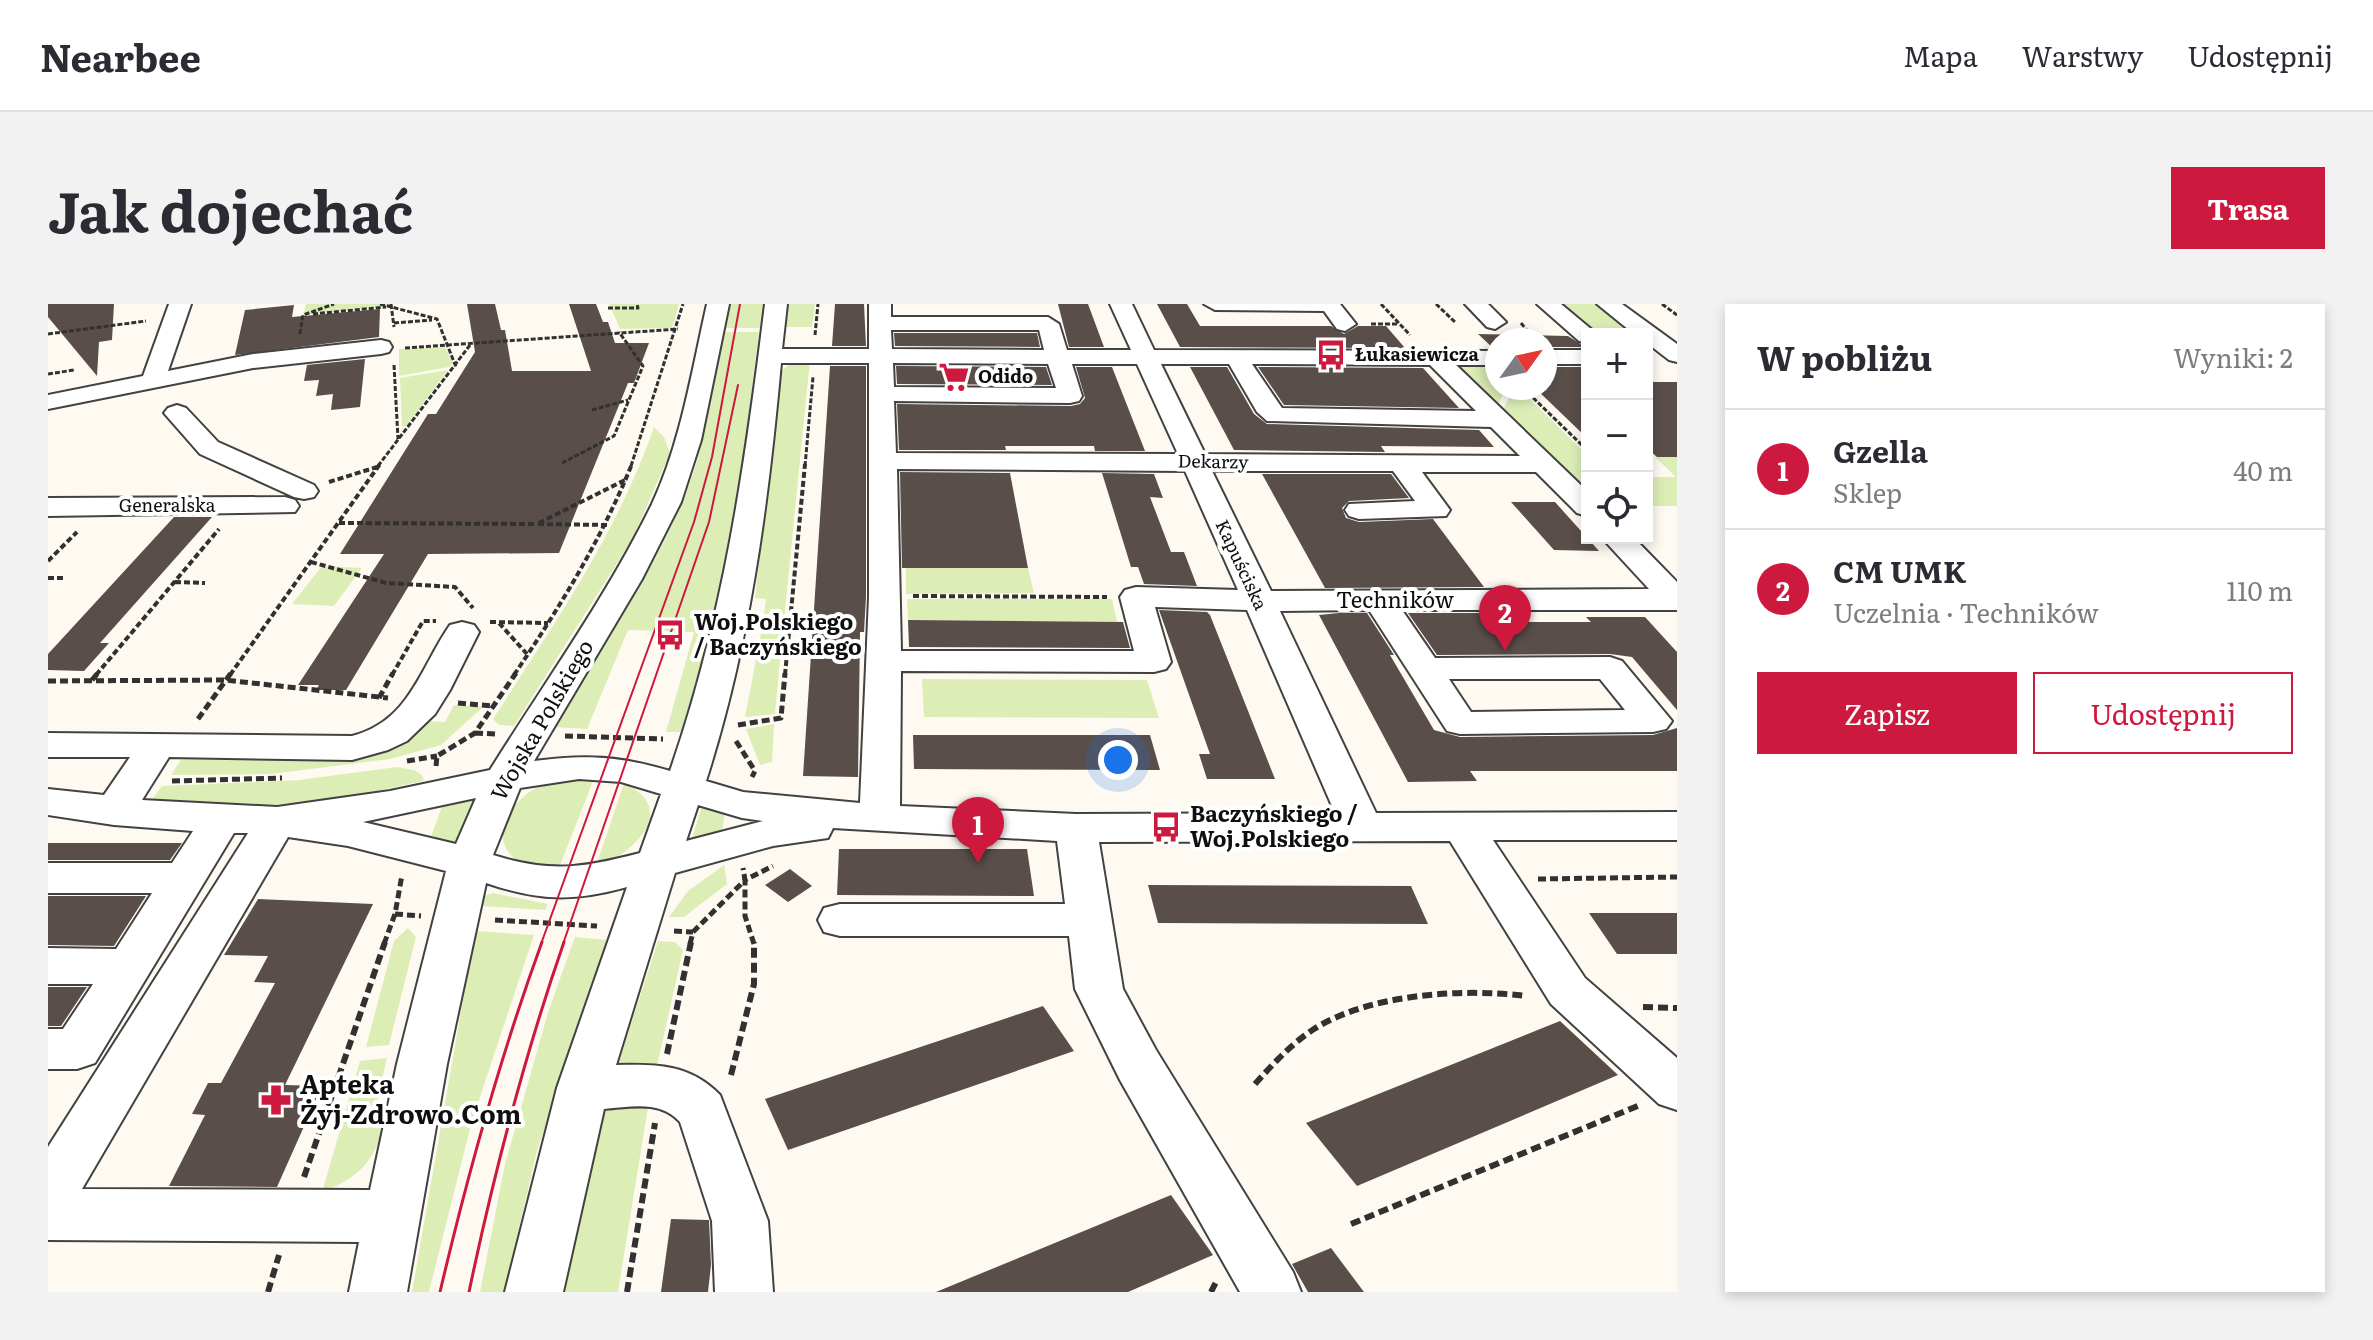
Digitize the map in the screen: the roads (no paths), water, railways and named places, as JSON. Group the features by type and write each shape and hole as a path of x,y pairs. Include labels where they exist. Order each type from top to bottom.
{"street":[{"path":"534,1292 554,1194 583,1088 635,928 683,790 718,742 719,674 742,574 776,304"},
{"name":"Kapuściska","path":"1121,304 1349,793 1360,826"},
{"path":"1215,304 1330,305 1345,324"},
{"path":"1476,304 1495,322"},
{"path":"1548,304 1581,331"},
{"path":"1608,304 1677,356"},
{"path":"153,381 183,310"},
{"path":"880,819 885,597 880,355 880,313 1048,324 1070,396 881,394"},
{"name":"Wojska Polskiego","path":"378,1292 454,918 469,862 504,779 626,579 667,502 688,440 715,317"},
{"path":"48,402 253,361 390,347"},
{"path":"770,356 1236,357 1427,351 1485,357"},
{"path":"1427,351 1581,501"},
{"path":"1653,357 1677,356"},
{"path":"1236,357 1270,412 1284,417 1497,419"},
{"path":"1557,357 1581,357"},
{"name":"Generalska","path":"48,507 238,507 294,499 209,448 177,413"},
{"name":"Dekarzy","path":"882,461 1544,464"},
{"path":"1359,510 1436,510 1401,463"},
{"name":"Techników","path":"1623,544 1677,600"},
{"name":"Techników","path":"882,661 1154,662 1136,597 1258,601 1677,600"},
{"path":"1379,600 1460,723 1653,721 1610,668 1425,669"},
{"path":"48,745 352,748 374,744 400,730 426,700 468,621"},
{"path":"114,812 168,745"},
{"path":"48,1195 277,821 428,796 556,769 604,767 742,805 880,819 1076,828 1677,826"},
{"path":"48,802 114,812 277,821 348,832 469,862 527,881 561,884 607,877 773,832 880,819"},
{"path":"48,1049 77,1049 221,820"},
{"path":"1462,826 1568,991 1664,1095"},
{"path":"1076,828 1099,989 1138,1065 1272,1292"},
{"path":"48,878 185,878"},
{"path":"840,920 1088,920"},
{"path":"48,966 129,967"},
{"path":"583,1088 661,1085 688,1096 702,1111 740,1221 744,1292"},
{"path":"48,1214 393,1216"}],"tram line":[{"path":"541,944 694,522 712,457 740,304"},
{"path":"563,944 709,522 738,385"},
{"path":"440,1292 486,1116 542,942"},
{"path":"469,1292 511,1116 564,942"}],"place":[{"name":"Łukasiewicza","path":"1331,355"},
{"name":"Odido","path":"954,377"},
{"name":"Woj.Polskiego / Baczyńskiego","path":"670,635"},
{"name":"CM UMK","path":"1505,651"},
{"name":"Baczyńskiego / Woj.Polskiego","path":"1166,827"},
{"name":"Gzella","path":"978,863"},
{"name":"Apteka Żyj-Zdrowo.Com","path":"276,1100"}]}
